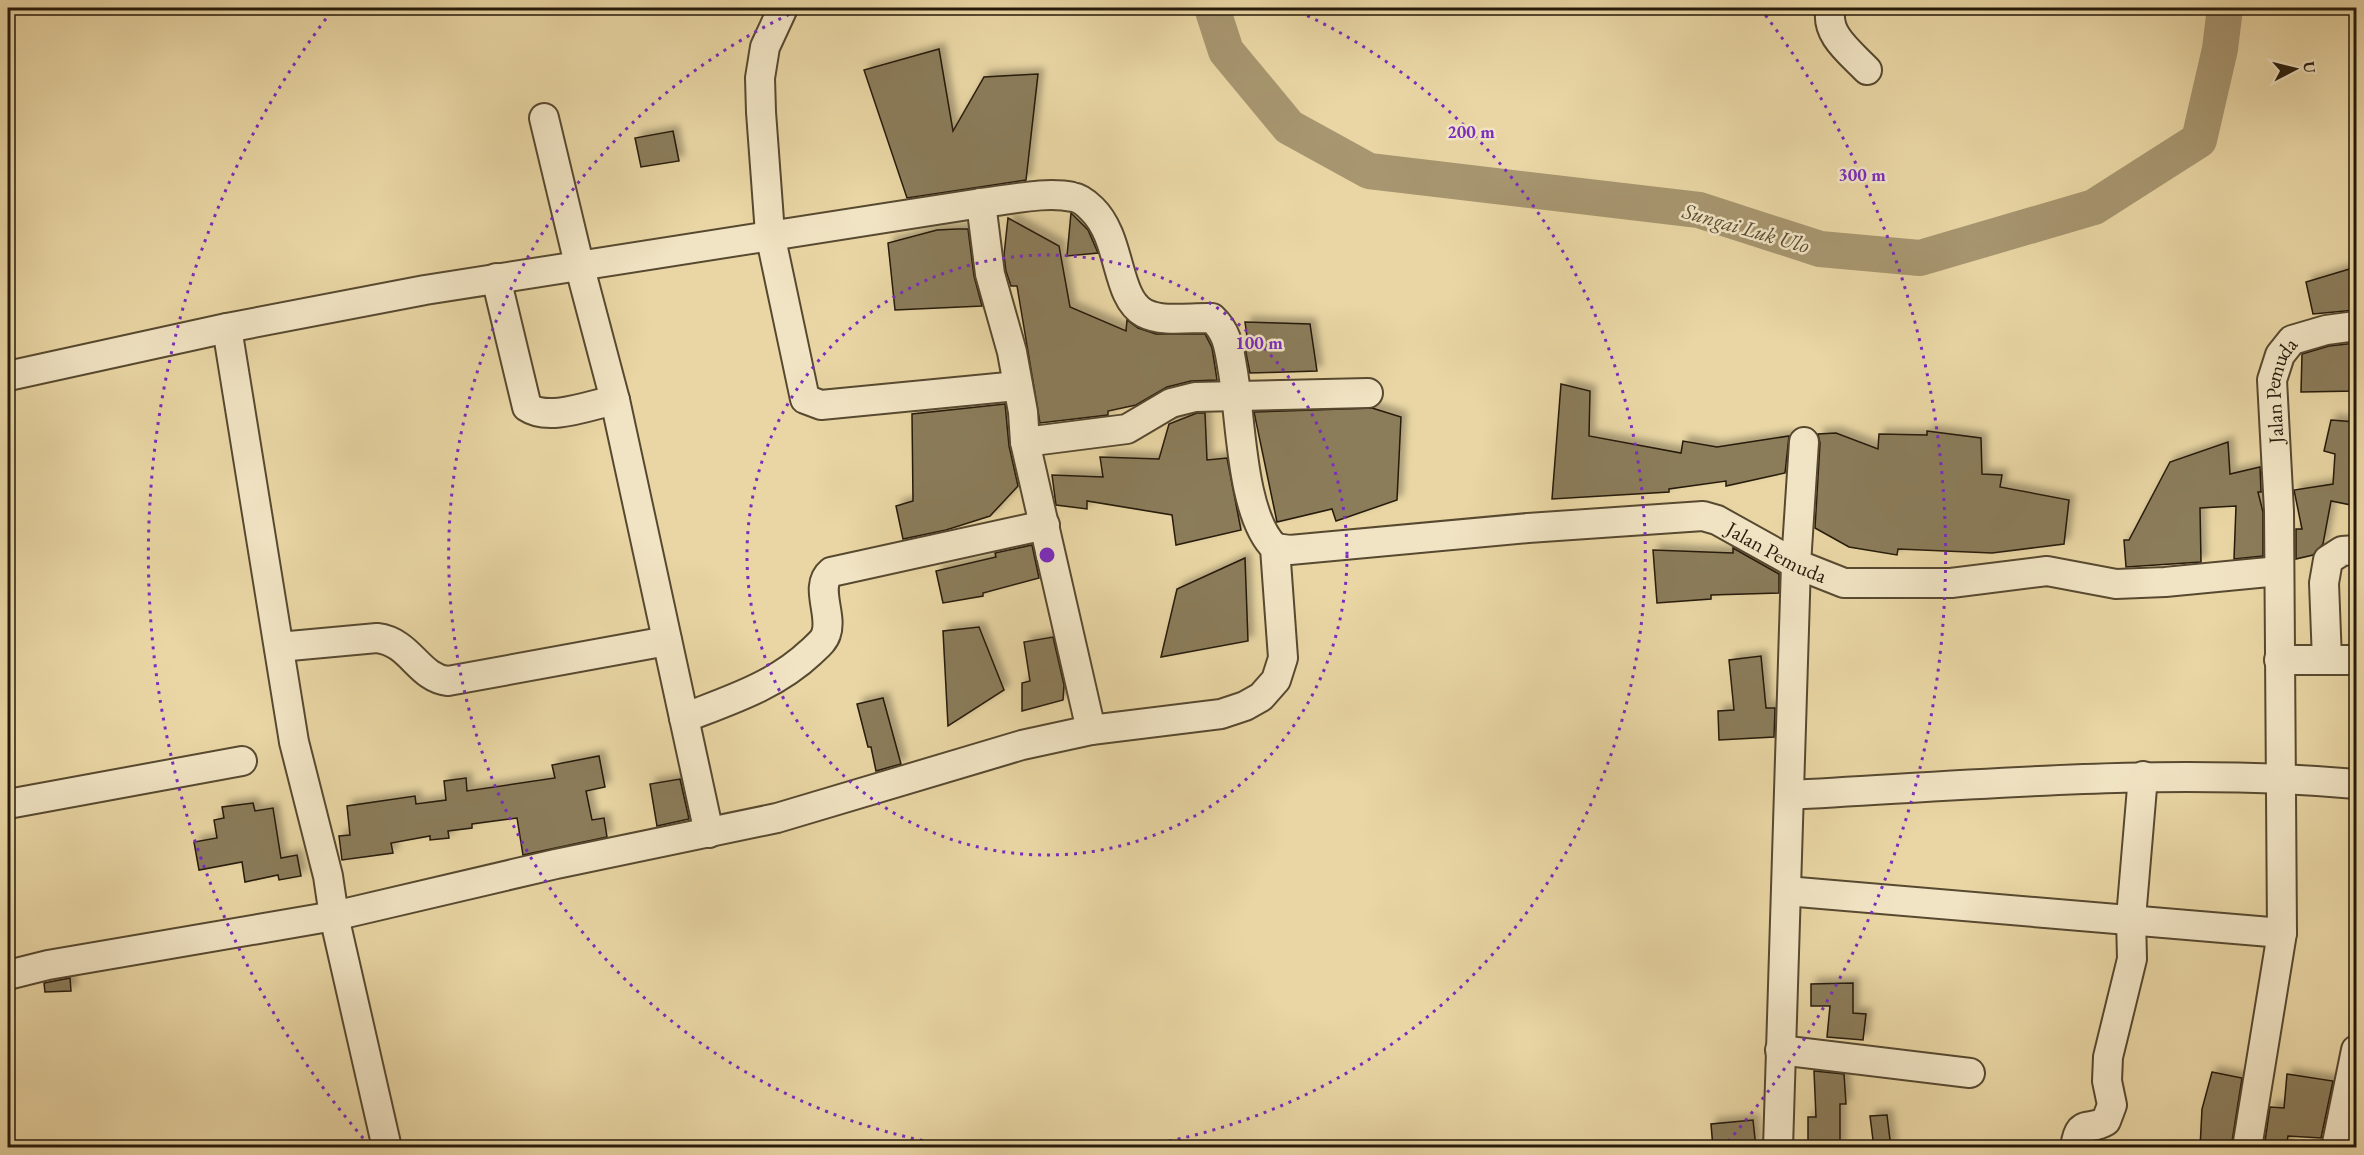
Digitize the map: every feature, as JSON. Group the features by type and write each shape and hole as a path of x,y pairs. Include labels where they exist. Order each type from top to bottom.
{"street":[{"path":"783,8 765,47 760,78 770,234 805,399 821,405 1018,386"},
{"path":"1831,8 1831,28 1836,38 1867,70"},
{"path":"544,118 615,400 709,833"},
{"path":"8,376 227,328 579,264 981,203 1059,195 1076,197 1104,220 1114,242 1127,293 1134,305 1145,314 1169,318 1212,318 1224,329 1229,341 1238,396 1242,445 1255,510 1267,540 1275,549 1283,658 1276,680 1261,697 1245,706 1221,714 1091,730 951,764 777,818 556,864 334,916 48,965 8,975"},
{"path":"981,203 990,274 1012,352 1025,442 1091,730"},
{"path":"496,278 527,407 536,413 554,412 615,400"},
{"name":"Jalan Pemuda","path":"2247,1148 2282,933 2282,777 2278,669 2279,511 2272,380 2280,356 2292,340 2326,330 2356,326"},
{"path":"227,328 294,742 328,876 334,916 387,1148"},
{"path":"1025,442 1127,429 1182,399 1368,393"},
{"path":"1778,1148 1796,564 1804,442"},
{"name":"Jalan Pemuda","path":"1275,549 1290,550 1528,528 1702,516 1718,520 1796,564 1844,583 1911,585 1951,583 2047,571 2116,584 2165,582 2278,570"},
{"path":"684,718 760,689 795,667 817,647 826,635 828,618 824,586 825,577 831,572 1045,525"},
{"path":"2327,660 2324,583 2328,560 2342,551 2356,550"},
{"path":"279,647 377,638 391,640 435,680 448,681 667,641"},
{"path":"2278,669 2327,660 2356,660"},
{"path":"8,804 242,761"},
{"path":"1789,795 2143,776 2282,777 2356,784"},
{"path":"2075,1148 2079,1130 2085,1125 2106,1121 2112,1105 2108,1081 2108,1057 2132,958 2131,918 2143,776"},
{"path":"1786,891 2131,918 2282,933"},
{"path":"1780,1050 1970,1073"},
{"path":"2336,1148 2356,1050"}],"building":[{"path":"939,49 953,131 984,77 1038,74 1026,180 907,198 864,70"},
{"path":"673,131 679,161 641,167 635,138"},
{"path":"1071,213 1088,230 1098,253 1067,256"},
{"path":"1008,218 1059,246 1070,307 1126,331 1127,320 1138,328 1156,334 1205,334 1212,348 1217,380 1191,381 1167,387 1136,405 1108,411 1108,415 1040,423 1017,286 1011,286 1006,271 1004,255"},
{"path":"968,229 974,276 982,306 895,310 888,243 937,230"},
{"path":"2356,267 2356,310 2313,314 2306,282"},
{"path":"1245,322 1310,324 1317,371 1250,373 1244,343 1248,344"},
{"path":"2356,343 2356,391 2301,392 2302,354 2329,346"},
{"path":"1561,384 1590,391 1589,436 1681,453 1683,441 1717,447 1789,436 1785,473 1726,486 1726,481 1669,489 1669,492 1552,499"},
{"path":"1005,404 1009,446 1018,486 990,516 946,530 903,539 896,506 913,501 912,414"},
{"path":"1372,408 1401,417 1397,500 1336,521 1332,509 1277,522 1254,412"},
{"path":"1197,413 1205,413 1207,460 1227,458 1241,530 1176,545 1172,515 1087,501 1087,509 1056,505 1052,475 1103,477 1100,457 1159,459 1169,424"},
{"path":"2331,420 2356,422 2356,506 2331,501 2323,544 2313,555 2296,559 2296,529 2302,529 2294,490 2333,484 2335,454 2324,451"},
{"path":"1927,431 1981,438 1982,474 2002,475 2000,487 2069,500 2064,544 1992,553 1898,549 1897,555 1849,547 1815,528 1820,443 1818,434 1836,433 1878,449 1879,434 1927,435"},
{"path":"2228,442 2230,474 2260,467 2261,492 2258,492 2263,512 2263,556 2234,559 2236,506 2200,508 2201,562 2126,567 2124,540 2129,540 2170,462"},
{"path":"1032,545 1039,578 983,593 983,596 943,603 936,571 996,557 995,553"},
{"path":"1733,548 1779,574 1779,593 1711,595 1711,599 1657,603 1653,550 1733,553"},
{"path":"1245,558 1248,641 1161,657 1177,589"},
{"path":"979,627 1004,690 948,726 943,631"},
{"path":"1053,637 1064,685 1063,700 1022,711 1022,683 1030,681 1024,642"},
{"path":"1761,656 1766,708 1775,708 1774,737 1719,740 1718,711 1734,710 1729,660"},
{"path":"883,698 901,764 876,771 857,704"},
{"path":"599,756 605,787 586,791 592,820 604,818 607,837 523,855 517,818 472,824 472,828 448,831 449,838 430,840 430,836 391,843 393,853 342,860 339,836 350,835 347,806 415,796 416,804 446,800 444,781 466,778 467,791 555,778 552,765"},
{"path":"680,779 689,819 657,826 650,784"},
{"path":"253,803 255,811 273,808 281,858 297,855 301,876 279,880 278,875 245,882 242,862 199,870 194,842 217,838 214,820 224,818 222,807"},
{"path":"70,978 71,991 45,992 44,983"},
{"path":"1853,983 1853,1013 1866,1014 1863,1040 1827,1037 1830,1006 1811,1006 1811,984"},
{"path":"1814,1071 1844,1074 1846,1104 1840,1104 1840,1148 1808,1148 1808,1117 1816,1117"},
{"path":"2212,1072 2242,1078 2231,1148 2200,1148 2202,1109"},
{"path":"2287,1074 2333,1081 2321,1138 2288,1136 2286,1148 2264,1148 2270,1107 2284,1108"},
{"path":"1887,1115 1891,1148 1874,1148 1870,1116"},
{"path":"1753,1120 1756,1148 1713,1148 1711,1124"}],"waterway":[{"name":"Sungai Luk Ulo","path":"1212,8 1226,51 1289,127 1369,171 1699,210 1820,249 1920,258 2094,207 2199,140 2220,49 2225,8"}]}
